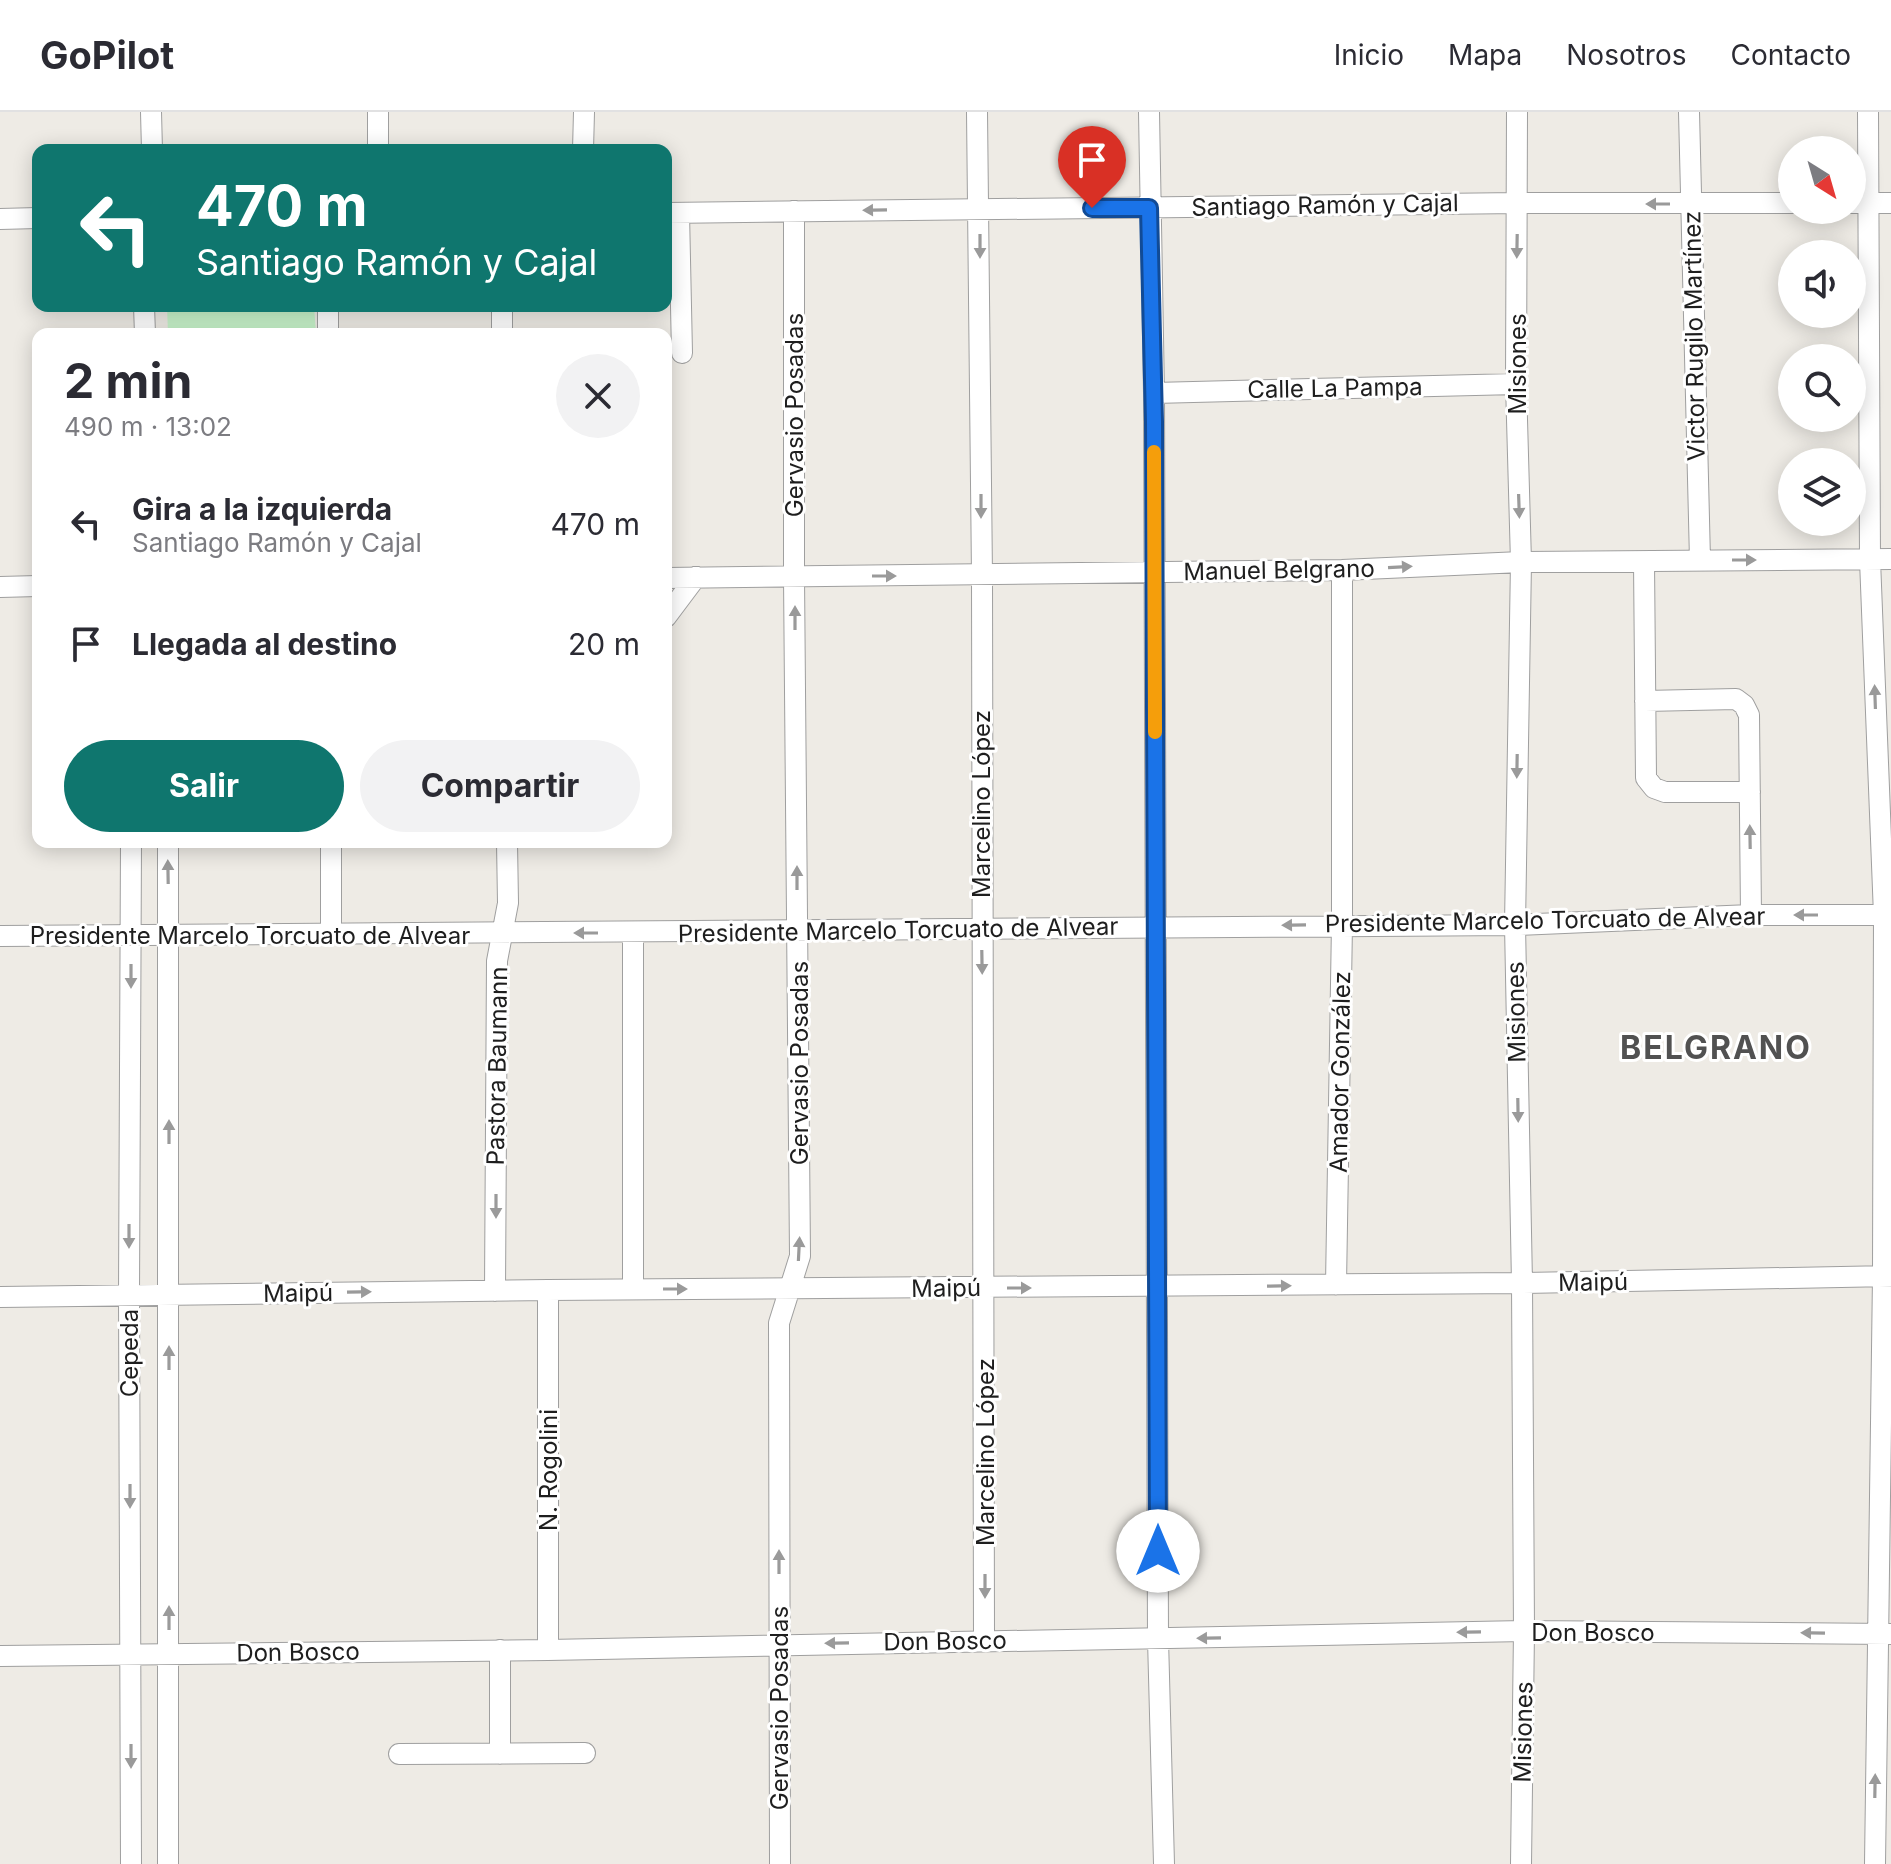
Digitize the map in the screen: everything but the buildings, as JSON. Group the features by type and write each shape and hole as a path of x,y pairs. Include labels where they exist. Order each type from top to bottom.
{"street":[{"path":"151,112 152,144"},
{"path":"378,112 378,144"},
{"path":"583,144 584,112"},
{"name":"Marcelino López","path":"977,112 982,576 984,1640"},
{"path":"1149,112 1154,393 1158,1639 1164,1864"},
{"name":"Misiones","path":"1517,112 1516,384 1521,562 1515,925 1522,1283 1524,1631 1521,1864"},
{"name":"Victor Rugilo Martínez","path":"1689,112 1700,560"},
{"path":"1866,136 1868,112"},
{"name":"Santiago Ramón y Cajal","path":"672,213 1518,203 1778,203"},
{"path":"1866,203 1891,203"},
{"name":"Gervasio Posadas","path":"780,1864 779,1323 800,1256 794,211"},
{"path":"672,213 682,353"},
{"path":"0,219 32,218"},
{"path":"1861,224 1870,560 1888,915 1884,1634 1875,1864"},
{"name":"Calle La Pampa","path":"1154,393 1516,384"},
{"name":"Manuel Belgrano","path":"672,578 982,576 1342,570 1521,562 1891,559"},
{"path":"1644,562 1646,778 1654,788 1665,792 1750,792"},
{"name":"Amador González","path":"1336,1285 1342,924 1342,570"},
{"path":"672,609 696,577"},
{"path":"0,587 32,586"},
{"path":"1645,701 1736,699 1744,705 1749,715 1751,915"},
{"name":"Cepeda","path":"131,848 131,1864"},
{"name":"Cepeda","path":"168,848 168,1864"},
{"path":"331,848 331,934"},
{"name":"Pastora Baumann","path":"495,1291 497,961 508,903 507,848"},
{"name":"Presidente Marcelo Torcuato de Alvear","path":"0,936 1515,925 1751,915 1888,915"},
{"path":"633,933 633,1289"},
{"name":"Maipú","path":"0,1297 1522,1283 1887,1276"},
{"name":"N. Rogolini","path":"548,1290 548,1650"},
{"name":"Don Bosco","path":"0,1656 548,1650 1524,1631 1884,1634"},
{"path":"500,1650 500,1754"},
{"path":"399,1754 585,1753"}],"green space":[{"path":"167,312 314,312 316,328 168,328"}],"slow traffic":[{"path":"1154,452 1155,732"}],"district":[{"name":"BELGRANO","path":"1716,1047"}],"route":[{"path":"1092,208 1149,208 1154,422 1158,1551"}]}
